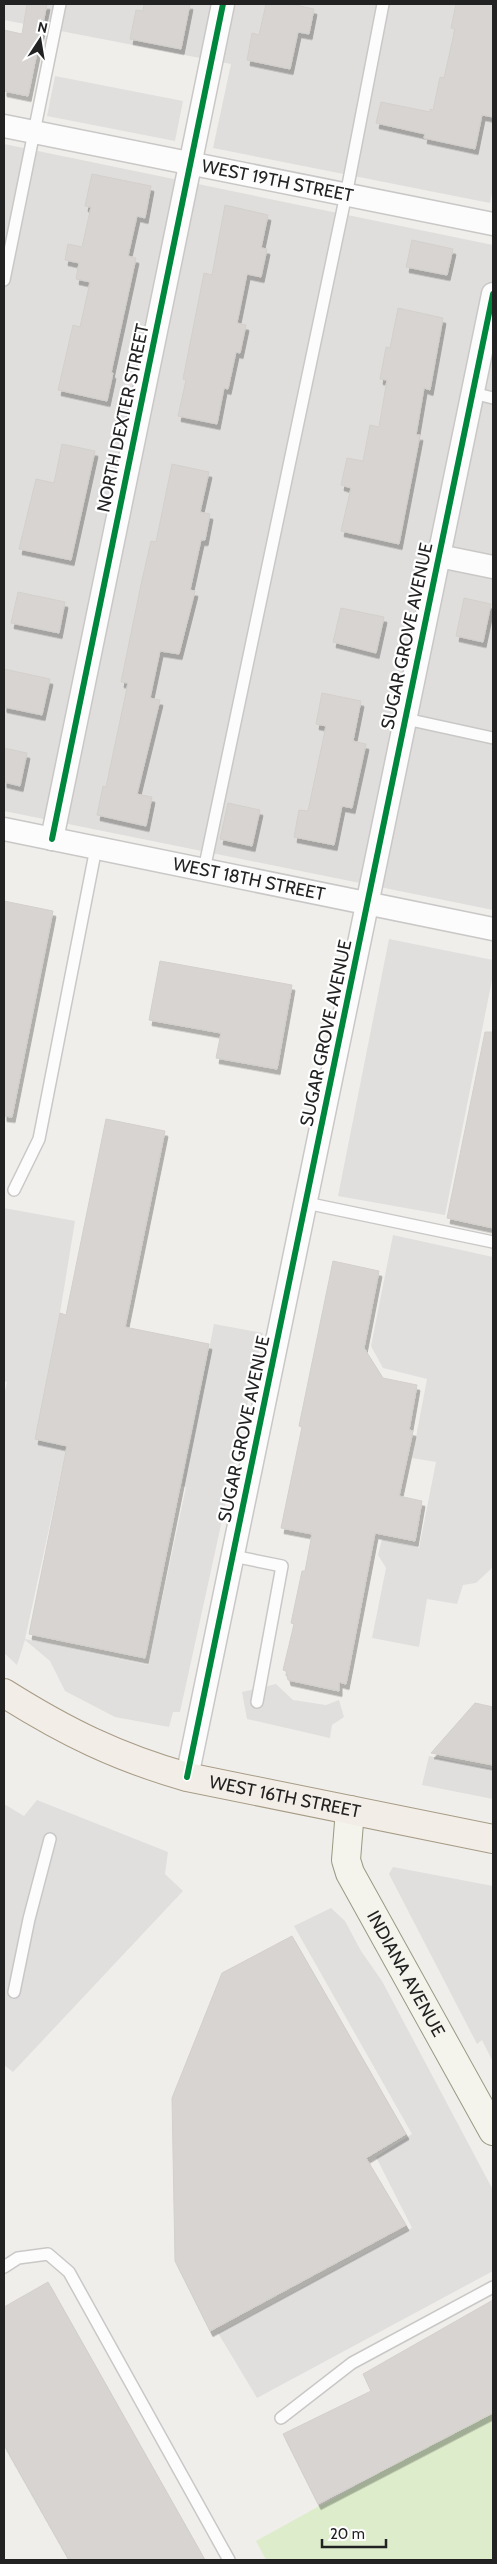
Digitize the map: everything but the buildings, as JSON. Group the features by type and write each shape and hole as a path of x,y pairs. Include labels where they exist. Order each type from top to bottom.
{"main road":[{"name":"WEST 16TH STREET","path":"4,1693 38,1716 110,1752 188,1777 493,1839"},
{"name":"INDIANA AVENUE","path":"350,1810 346,1860 350,1873 493,2130"}],"street":[{"name":"NORTH DEXTER STREET","path":"52,839 223,4"},
{"name":"WEST 19TH STREET","path":"4,126 493,224"},
{"name":"SUGAR GROVE AVENUE","path":"188,1777 439,556 483,395 493,294"},
{"path":"439,556 493,567"},
{"name":"WEST 18TH STREET","path":"4,829 493,928"}],"lane":[{"path":"4,280 60,4"},
{"path":"204,870 346,194 383,4"},
{"path":"406,719 493,738"},
{"path":"14,1190 39,1139 96,848"},
{"path":"306,1203 493,1242"},
{"path":"233,1556 282,1566 257,1702"},
{"path":"14,1992 29,1919 50,1839"},
{"path":"4,2267 18,2258 48,2254 69,2272 228,2560"},
{"path":"281,2418 352,2363 493,2287"}],"shaded area":[{"path":"4,4 493,4 493,188 490,203 213,148 231,64 4,20"},
{"path":"55,76 183,101 175,141 47,116"},
{"path":"4,144 493,245 493,910 4,811"},
{"path":"389,939 493,960 493,975 445,1215 338,1196"},
{"path":"4,1208 75,1221 60,1313 35,1439 67,1446 25,1639 148,1665 186,1487 182,1486 214,1324 263,1333 180,1712 173,1712 169,1727 115,1717 65,1691 50,1661 25,1640 17,1665 4,1653 4,1396 7,1382 4,1381"},
{"path":"393,1235 493,1257 493,1567 476,1583 463,1585 457,1604 427,1599 419,1647 372,1638 386,1568 378,1555 382,1539 419,1548 436,1462 412,1458 427,1379 383,1368 371,1346"},
{"path":"276,1684 293,1700 326,1705 339,1700 344,1717 332,1725 330,1738 247,1719 242,1692"},
{"path":"429,1756 493,1769 493,1799 422,1785"},
{"path":"37,1800 168,1852 165,1874 183,1891 13,2072 4,2065 4,1804 24,1816"},
{"path":"393,1867 493,1886 493,2062 482,2040 477,2044 389,1874"},
{"path":"331,1908 345,1921 361,1951 382,1981 493,2190 493,2271 257,2398 218,2333 412,2228 376,2157 412,2134 294,1926"}],"green space":[{"path":"493,2410 493,2560 266,2560 256,2541"}],"cycle path":[{"path":"52,839 223,4"},
{"path":"187,1777 493,294"}]}
